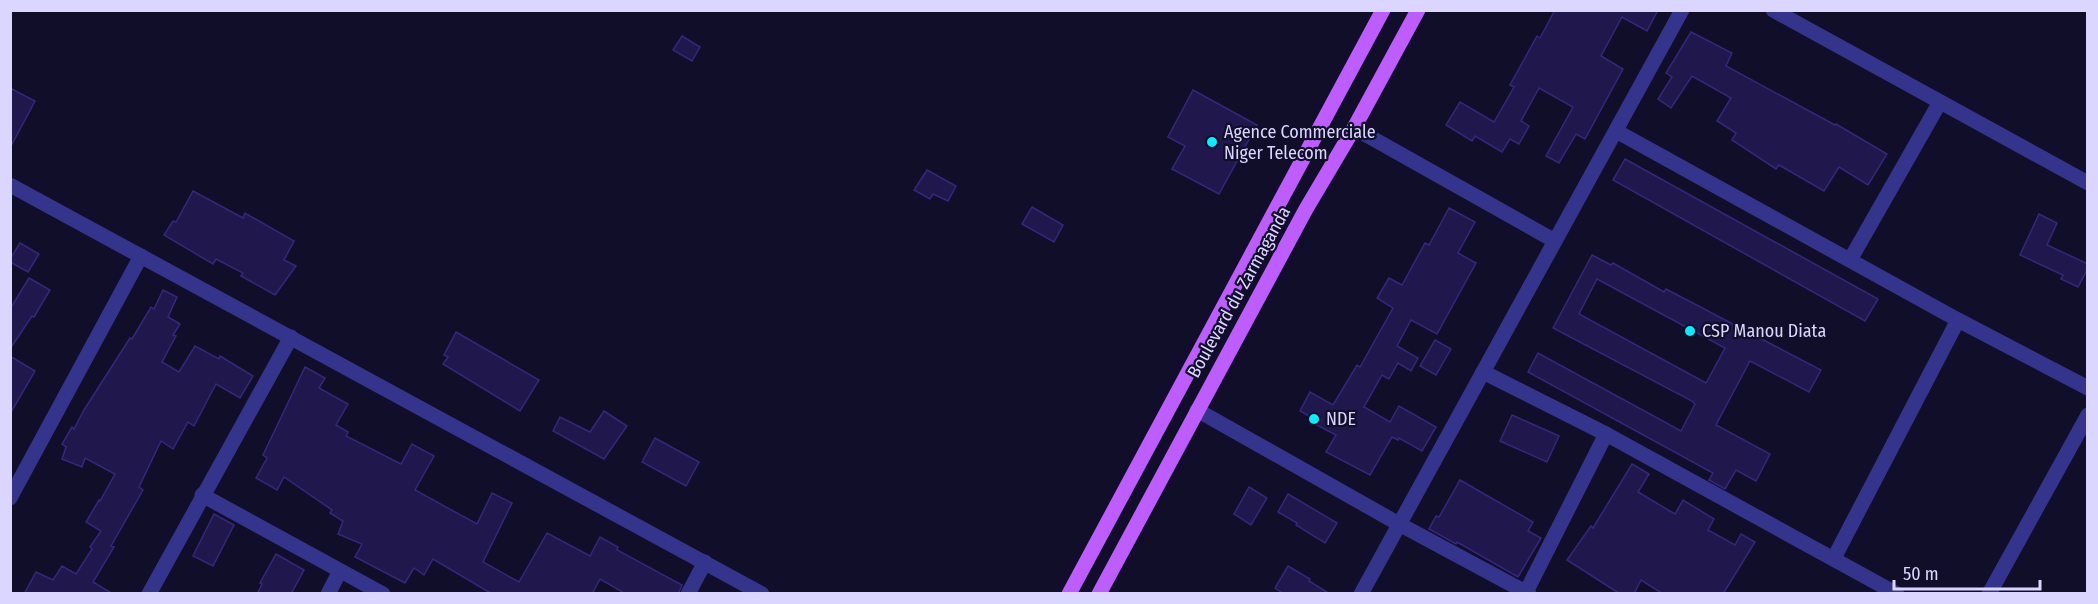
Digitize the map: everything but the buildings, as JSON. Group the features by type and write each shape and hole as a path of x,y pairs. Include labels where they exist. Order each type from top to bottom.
{"main road":[{"name":"Boulevard du Zarmaganda","path":"1069,594 1383,10"},
{"name":"Boulevard du Zarmaganda","path":"1099,594 1306,209 1354,128 1418,10"}],"street":[{"path":"1361,594 1682,10"},
{"path":"1773,10 2088,183"},
{"path":"1850,260 1940,102"},
{"path":"1354,128 1555,241"},
{"path":"1616,131 1958,321 2088,388"},
{"path":"11,188 291,337 762,594"},
{"path":"10,498 141,256"},
{"path":"1834,558 1958,321"},
{"path":"149,594 291,337"},
{"path":"1483,372 1606,434 1897,594"},
{"path":"1197,410 1399,524 1528,593 1606,434"},
{"path":"1989,594 2088,415"},
{"path":"202,495 383,594"},
{"path":"688,594 705,562"},
{"path":"328,594 340,571"}],"place":[{"name":"Agence Commerciale Niger Telecom","path":"1212,142"},
{"name":"CSP Manou Diata","path":"1690,331"},
{"name":"NDE","path":"1314,419"}]}
